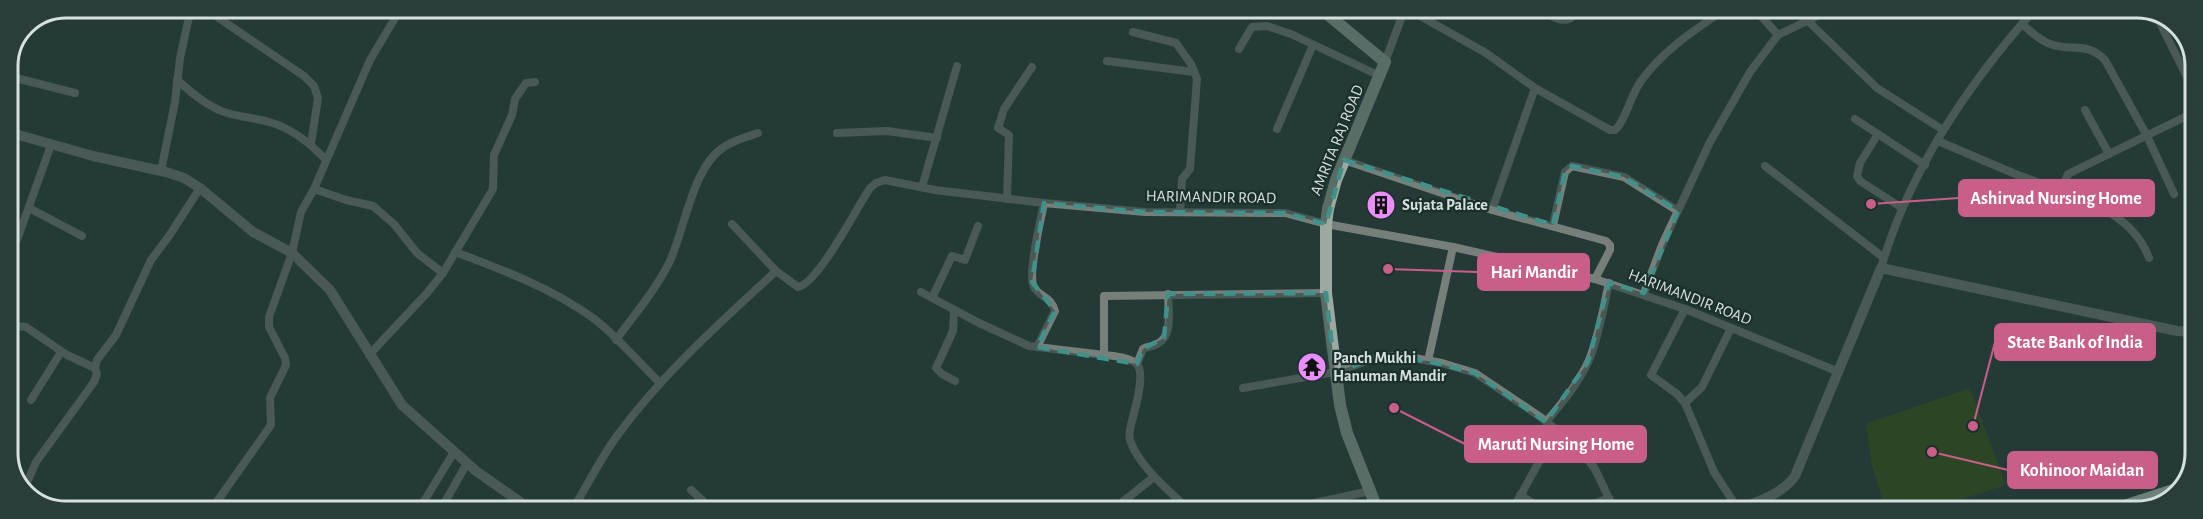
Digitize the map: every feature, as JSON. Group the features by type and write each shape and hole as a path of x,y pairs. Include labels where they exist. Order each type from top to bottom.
{"main road":[{"path":"1332,18 1385,62"},
{"name":"AMRITA RAJ ROAD","path":"1374,501 1344,424 1326,294 1326,224 1332,193 1344,160 1385,62"}],"street":[{"path":"161,171 189,18"},
{"path":"219,18 304,76 314,86 318,98 311,144"},
{"path":"217,501 271,425 270,398 286,365 285,358 272,335 269,318 292,253 301,212 314,189 370,60 395,18"},
{"path":"1385,62 1402,18"},
{"path":"1424,18 1486,53 1535,88 1610,130 1615,130 1621,123 1630,98 1652,66 1696,28 1712,18"},
{"path":"1554,18 1561,21 1572,18"},
{"path":"1763,18 1778,35"},
{"path":"1644,293 1710,142 1750,72 1778,35 1812,18"},
{"path":"1765,501 1780,491 1795,476 1839,372 1913,184 1943,130 2008,39 2027,18"},
{"path":"1807,20 1877,88 1943,130"},
{"path":"2022,24 2049,44 2087,48 2097,52 2105,60 2147,136 2174,194"},
{"path":"2162,24 2185,72"},
{"path":"1239,50 1252,27 1267,26 1291,34 1380,76"},
{"path":"1133,32 1176,43 1191,64 1197,79 1194,138 1190,169 1182,179 1180,212"},
{"path":"1277,129 1313,45"},
{"path":"1107,61 1194,72"},
{"path":"922,187 957,66"},
{"path":"1007,199 1009,135 998,128 1004,109 1032,67"},
{"path":"18,79 75,93"},
{"path":"177,80 214,108 270,122 311,144 326,160"},
{"path":"369,355 443,273 493,189 494,155 512,115 515,99 526,83 535,82"},
{"path":"1492,210 1535,88"},
{"path":"2085,110 2109,154"},
{"path":"2061,191 2068,174 2185,117"},
{"path":"1855,118 1925,165"},
{"path":"837,134 887,131 937,138"},
{"path":"616,340 655,287 668,264 705,166 723,148 758,133"},
{"path":"1878,134 1860,163 1857,176 1860,181 1902,208"},
{"path":"18,135 184,178 200,188 253,232 292,253 330,290 402,405 468,464 514,501"},
{"path":"1938,141 2097,206 2125,224 2144,246 2149,258"},
{"path":"18,237 51,145"},
{"path":"1344,160 1492,210 1606,240 1610,244 1608,256 1595,279"},
{"path":"1553,225 1565,172 1572,166 1624,177 1678,211"},
{"path":"1765,166 1883,263 2185,331"},
{"name":"HARIMANDIR ROAD","path":"776,271 794,286 802,287 808,282 837,243 870,188 885,180 1044,204 1145,212 1285,213 1326,224 1453,247 1595,279 1644,293 1839,372"},
{"path":"27,482 36,462 97,378 95,368 97,360 116,335 151,260 169,237 200,188"},
{"path":"314,189 373,206 394,225 417,253 443,273"},
{"path":"1037,347 1055,311 1053,303 1035,290 1032,282 1044,204"},
{"path":"29,208 82,236"},
{"path":"578,501 615,438 660,383 711,331 776,271 732,224"},
{"path":"932,298 952,256 965,260 978,226"},
{"path":"1428,361 1453,247"},
{"path":"455,252 508,272 560,297 595,319 660,383"},
{"path":"1546,422 1578,380 1588,362 1595,343 1609,283"},
{"path":"921,292 1029,346 1104,355 1137,364"},
{"path":"1168,294 1168,329 1164,338 1156,345 1143,349 1137,364 1141,375 1130,439 1134,449 1154,477 1179,501"},
{"path":"1104,355 1104,296 1326,294"},
{"path":"954,309 953,331 936,368 955,381"},
{"path":"1685,309 1651,375 1671,389 1685,403 1714,472 1731,501"},
{"path":"18,328 22,325 61,352 95,368"},
{"path":"1685,403 1702,387 1731,328"},
{"path":"31,400 61,352"},
{"path":"1243,388 1335,372 1379,357 1403,356 1442,363 1475,373 1557,429 1587,458 1610,501"},
{"path":"1518,501 1557,429"},
{"path":"424,501 454,452"},
{"path":"445,501 468,464"},
{"path":"1124,501 1154,477"},
{"path":"691,490 703,501"},
{"path":"1324,501 1370,491"},
{"path":"1521,495 1530,501"},
{"path":"1601,501 1609,498"}],"highlighted area":[{"path":"1344,160 1553,225 1565,172 1572,166 1624,177 1678,211 1644,293 1609,283 1588,362 1546,422 1475,373 1428,361 1379,357 1335,372 1326,293 1168,294 1164,338 1143,349 1137,364 1037,347 1055,311 1032,282 1044,203 1145,212 1285,213 1326,224"}],"green space":[{"path":"1970,388 2006,485 1956,501 1883,501 1872,465 1866,424"}],"place":[{"name":"Ashirvad Nursing Home","path":"1871,204"},
{"name":"Sujata Palace","path":"1381,205"},
{"name":"Hari Mandir","path":"1388,269"},
{"name":"Panch Mukhi Hanuman Mandir","path":"1312,367"},
{"name":"Maruti Nursing Home","path":"1394,408"},
{"name":"State Bank of India","path":"1973,426"},
{"name":"Kohinoor Maidan","path":"1932,452"}]}
